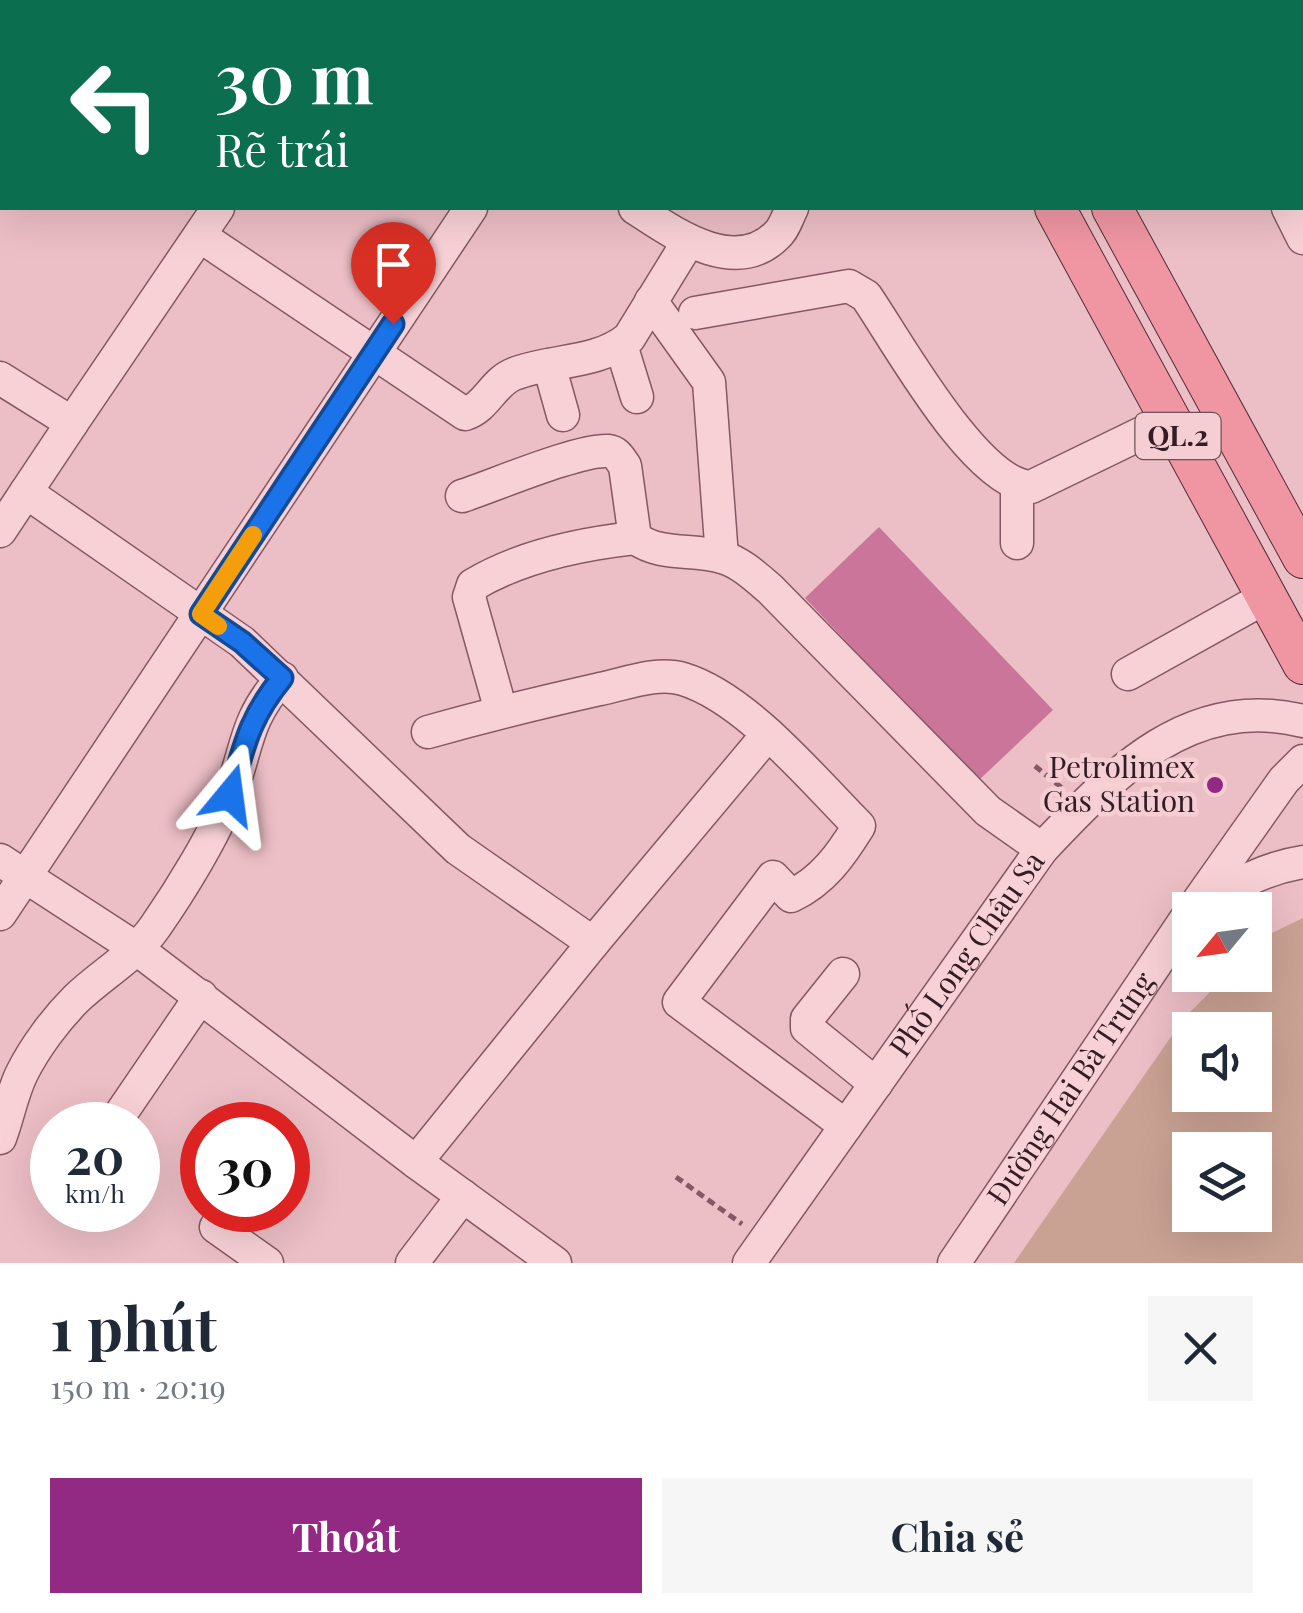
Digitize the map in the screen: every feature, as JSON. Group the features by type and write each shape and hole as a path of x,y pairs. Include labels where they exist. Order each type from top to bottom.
{"main road":[{"name":"QL.2","path":"1056,210 1303,664"},
{"name":"QL.2","path":"1113,210 1303,558"}],"street":[{"path":"0,531 217,210"},
{"path":"0,914 12,869 201,614 470,210"},
{"path":"638,210 688,242 713,250 751,250 778,235 791,210"},
{"path":"1289,210 1303,238"},
{"path":"200,236 465,414 475,411 500,380 609,352 621,345 688,242"},
{"path":"695,313 849,286 866,296 959,436 1017,486 1031,487 1169,420"},
{"path":"652,301 709,382 722,557"},
{"path":"621,345 638,397"},
{"path":"559,363 571,411"},
{"path":"0,378 72,423"},
{"path":"462,496 584,454 611,451 625,466 635,538"},
{"path":"1017,486 1018,543"},
{"path":"26,492 242,642 458,849 593,943"},
{"path":"501,711 469,597 473,584 558,550 635,538 650,548 722,557 744,568 770,589 988,812 1042,849"},
{"path":"1128,674 1266,597"},
{"path":"0,1138 22,1073 56,1024 76,999 137,948 154,928 216,824 230,795 251,722 260,704 282,678"},
{"path":"428,732 501,711 653,678 682,678 731,704 768,734 859,826 840,857 810,887 791,896 773,877 679,1002 846,1126"},
{"name":"Phố Long Châu Sa","path":"757,1251 1042,849 1120,771 1204,722 1269,716 1303,722"},
{"path":"416,1162 768,734"},
{"name":"Đường Hai Bà Trưng","path":"1205,892 1284,780 1303,761"},
{"path":"1223,892 1265,870 1303,862"},
{"path":"12,869 137,948 416,1162 556,1263"},
{"name":"Đường Hai Bà Trưng","path":"954,1263 1172,941"},
{"path":"842,974 807,1019 807,1028 876,1084"},
{"path":"129,1102 201,996"},
{"path":"412,1263 463,1196"},
{"path":"223,1232 268,1263"}],"path":[{"path":"676,1177 757,1251"}],"shaded area":[{"path":"1303,918 1303,1263 1014,1263 1172,1035 1172,1112 1272,1112 1272,1012 1190,1012 1210,992 1272,992 1272,933"}],"building":[{"path":"879,527 1053,710 978,781 805,598"}],"slow traffic":[{"path":"218,626 201,614 253,535"}],"place":[{"name":"Petrolimex Gas Station","path":"1215,785"}],"route":[{"path":"230,795 251,722 260,704 282,678 242,642 201,614 393,324"}]}
